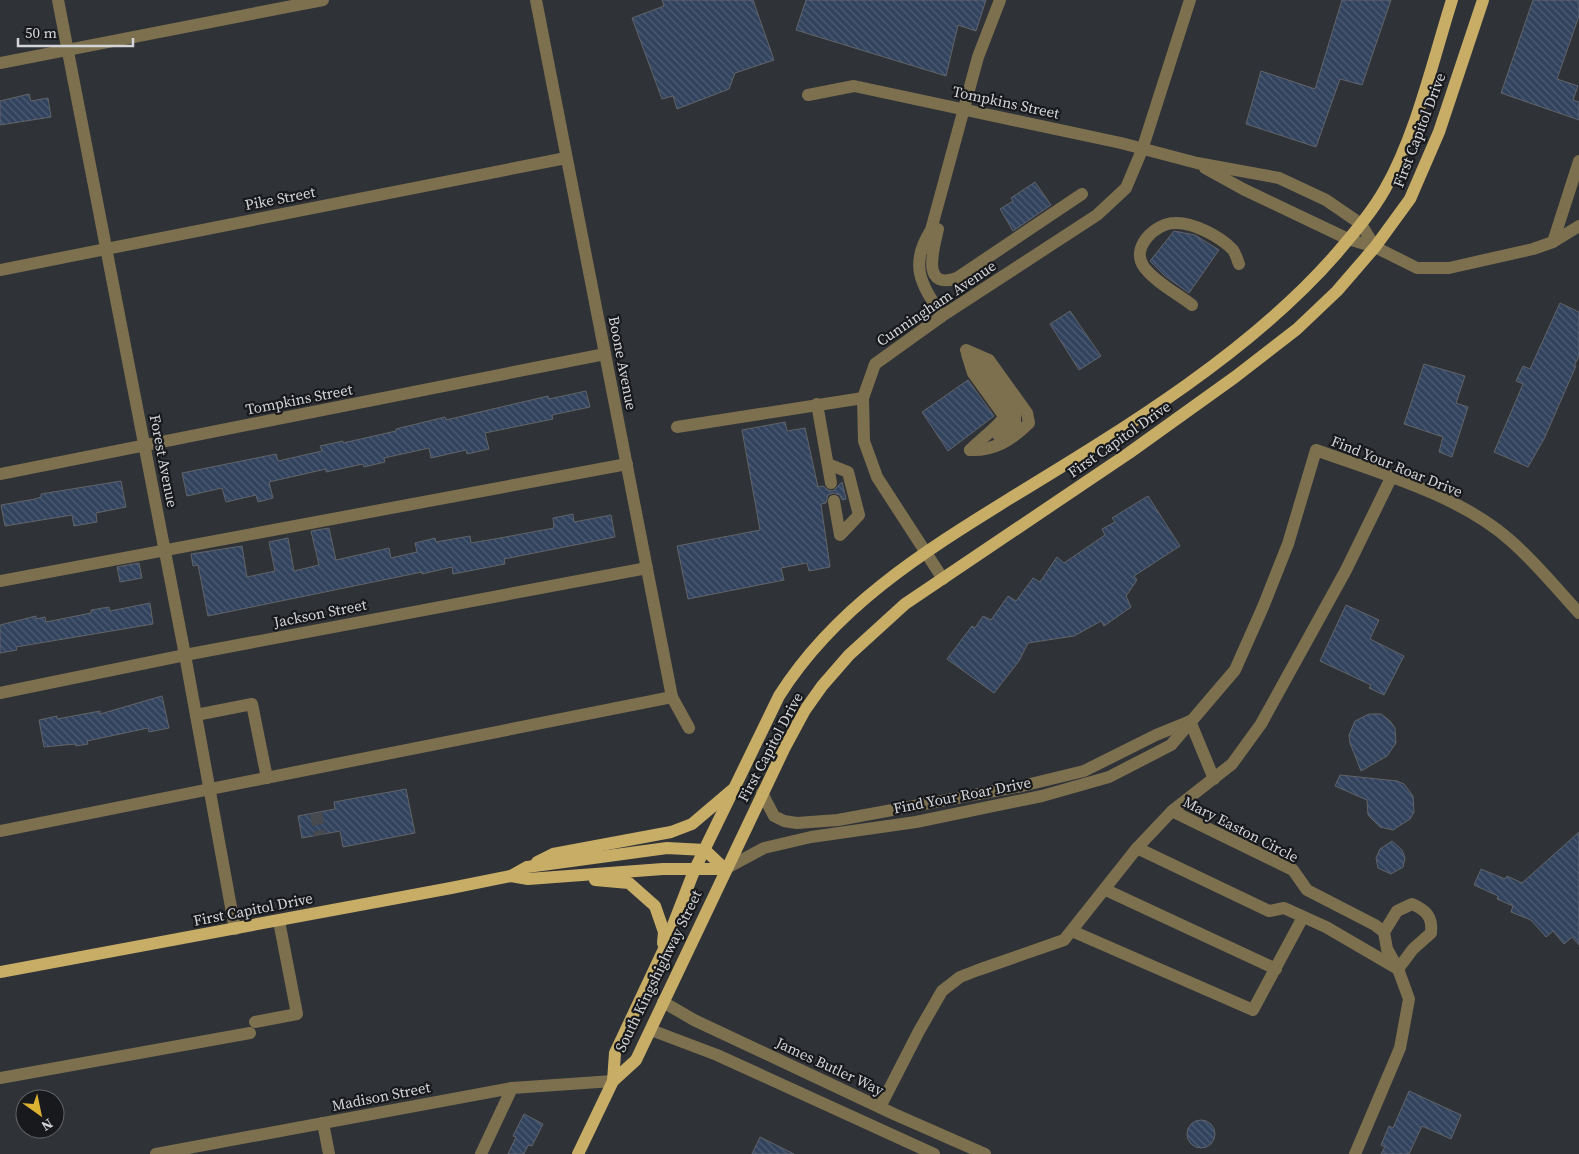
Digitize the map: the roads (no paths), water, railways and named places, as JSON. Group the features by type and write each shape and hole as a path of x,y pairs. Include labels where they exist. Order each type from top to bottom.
{"main road":[{"name":"First Capitol Drive","path":"694,871 779,696 796,669 821,639 874,590 925,551 1109,438 1215,362 1276,315 1315,278 1361,224 1385,189 1413,125 1452,0"},
{"name":"First Capitol Drive","path":"511,876 528,879 663,869 694,871 725,869 801,718 822,686 849,655 898,611 1129,453 1236,377 1297,329 1337,291 1375,247 1410,199 1439,132 1483,0"},
{"path":"527,867 553,854 671,832 692,824 736,787"},
{"name":"First Capitol Drive","path":"0,972 235,930 511,876 527,867 667,848 705,850"},
{"path":"705,850 725,869"},
{"name":"South Kingshighway Street","path":"578,1154 613,1082 636,1060 725,869"},
{"name":"South Kingshighway Street","path":"613,1082 614,1053 662,951 694,871"},
{"path":"555,877 629,883 655,906 664,932 662,951"}],"street":[{"name":"Forest Avenue","path":"58,0 105,249 186,654 235,930"},
{"path":"0,63 323,0"},
{"name":"Boone Avenue","path":"536,0 672,697 689,728"},
{"path":"942,316 923,286 919,273 924,242 931,230 965,111 978,57 1000,0"},
{"name":"Cunningham Avenue","path":"943,579 876,477 864,441 862,398 875,364 942,316 1098,215 1126,188 1142,150 1190,0"},
{"name":"Tompkins Street","path":"808,95 854,86 1112,141 1196,163 1279,178 1326,200 1361,224 1375,247"},
{"name":"Pike Street","path":"0,270 566,158"},
{"path":"1553,242 1579,161"},
{"name":"Tompkins Street","path":"1196,163 1243,189 1348,239 1375,247 1417,268 1449,268 1492,260 1553,242 1579,226"},
{"path":"938,229 931,260 933,273 939,279 948,281 957,278 1082,194"},
{"path":"1192,304 1144,267 1140,253 1145,239 1159,228 1174,222 1189,225 1224,242 1234,252 1239,264"},
{"path":"966,350 989,360 1029,418 1029,423 1024,428 996,448 970,450 981,437 999,425 1004,416 973,373 966,350"},
{"name":"Tompkins Street","path":"0,474 145,447 605,354"},
{"path":"677,427 862,398"},
{"path":"817,404 831,483"},
{"name":"Find Your Roar Drive","path":"725,869 764,848 811,837 916,822 1042,796 1109,777 1171,745 1235,670 1263,608 1288,544 1316,450 1436,496 1478,518 1511,540 1579,613"},
{"path":"0,581 165,548 627,464"},
{"path":"828,464 848,472 859,515 840,535 834,502"},
{"path":"1172,811 1232,764 1266,716 1346,570 1391,478"},
{"name":"Jackson Street","path":"0,692 186,654 647,568"},
{"path":"0,831 672,697"},
{"path":"196,715 252,704 267,778"},
{"path":"1190,721 1214,779"},
{"name":"Find Your Roar Drive","path":"762,793 774,816 784,821 797,823 838,820 1022,786 1084,772 1156,735 1190,721"},
{"name":"Mary Easton Circle","path":"880,1107 942,991 960,977 1064,940 1106,890 1137,848 1172,811 1293,870 1307,890 1375,925 1384,932"},
{"path":"1137,848 1270,910 1284,908 1326,927 1398,969"},
{"path":"1106,890 1276,969"},
{"path":"1355,1154 1400,1048 1409,998 1398,969 1387,949 1384,932 1397,911 1412,904 1422,908 1429,915 1432,923 1431,933 1413,949 1398,969"},
{"path":"1072,931 1253,1010 1303,917"},
{"path":"0,1078 252,1028 297,1014 279,921"},
{"name":"James Butler Way","path":"663,1002 694,1020 985,1154"},
{"path":"651,1030 717,1054 934,1154"},
{"name":"Madison Street","path":"156,1154 512,1088 613,1082"},
{"path":"481,1154 512,1088"},
{"path":"323,1123 329,1154"}],"tunnel":[{"path":"316,813 320,835"}]}
